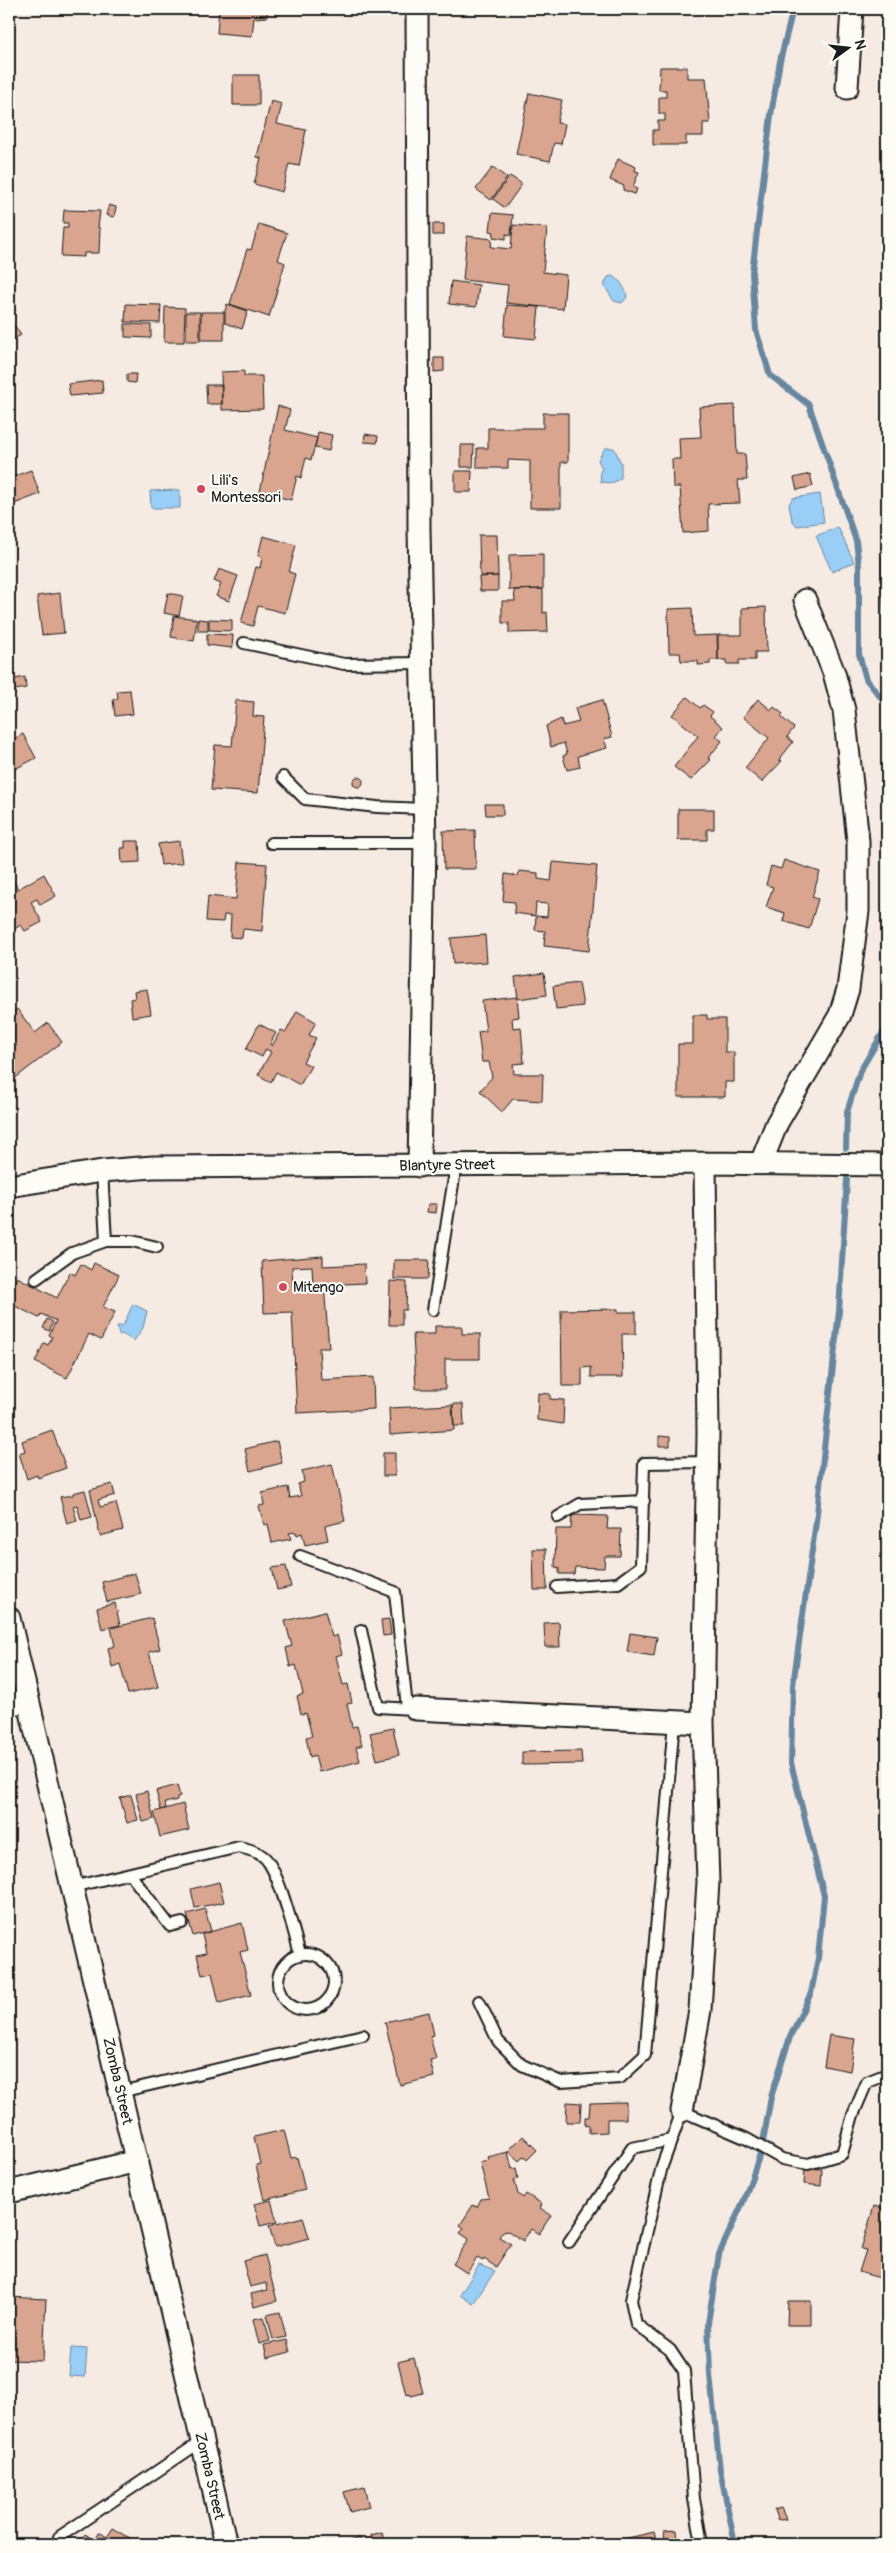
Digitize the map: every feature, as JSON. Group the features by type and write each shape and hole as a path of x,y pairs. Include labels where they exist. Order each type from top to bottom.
{"street":[{"path":"417,9 425,843 419,1166"},
{"path":"847,88 852,9"},
{"path":"761,1163 776,1123 840,1014 848,989 858,911 858,841 844,710 834,673 804,600"},
{"path":"682,2111 700,2010 708,1892 703,1723 708,1462 705,1163"},
{"name":"Blantyre Street","path":"9,1186 102,1171 181,1166 705,1163 887,1165"},
{"name":"Zomba Street","path":"9,1618 18,1702 72,1887 226,2544"},
{"path":"412,1709 703,1723"},
{"path":"9,2192 137,2161"}],"lane":[{"path":"244,643 344,664 422,663"},
{"path":"283,777 305,799 377,807 424,809"},
{"path":"271,843 425,843"},
{"path":"433,1310 456,1165"},
{"path":"102,1171 106,1241"},
{"path":"36,1279 72,1254 106,1241 132,1241 157,1247"},
{"path":"557,1587 618,1582 642,1566 644,1463 708,1462"},
{"path":"558,1517 580,1504 644,1501"},
{"path":"300,1556 394,1592 412,1709 378,1707 361,1630"},
{"path":"479,2001 498,2041 522,2065 561,2082 620,2078 645,2055 674,1722"},
{"path":"72,1887 240,1847 253,1851 265,1858 278,1880 300,1954"},
{"path":"130,1874 170,1926 182,1923"},
{"path":"300,1954 318,1957 331,1971 332,1990 328,1998 313,2009 296,2008 282,1997 279,1989 280,1971 291,1958 300,1954"},
{"path":"120,2092 363,2035"},
{"path":"702,2544 694,2499 684,2371 670,2350 636,2324 631,2300 653,2213 662,2166 682,2111 747,2140 782,2159 808,2164 842,2154 853,2114 867,2082 887,2074"},
{"path":"569,2242 632,2148 671,2140"},
{"path":"59,2537 202,2441"}],"water":[{"path":"612,276 620,282 625,291 627,297 622,303 614,301 604,285 608,277"},
{"path":"605,448 614,448 621,463 621,478 612,483 601,482 600,472 602,468 598,460"},
{"path":"180,490 180,508 151,508 150,491"},
{"path":"820,494 824,522 797,526 792,520 789,504 793,498"},
{"path":"838,527 854,562 832,572 816,536"},
{"path":"133,1304 147,1311 143,1328 134,1341 122,1334 119,1335 117,1326 123,1326"},
{"path":"479,2265 495,2271 473,2304 460,2295"},
{"path":"71,2348 87,2349 85,2377 69,2376"}],"building":[{"path":"219,9 268,9 267,17 254,18 252,36 217,33"},
{"path":"660,67 687,67 687,78 706,78 710,123 703,123 703,136 686,136 686,145 653,145 653,130 658,130 658,121 665,121 665,114 659,114 659,97 666,97 666,90 659,90"},
{"path":"233,75 259,75 259,105 233,105"},
{"path":"529,93 562,100 557,123 565,124 561,144 554,143 550,161 516,154"},
{"path":"271,101 282,104 277,124 306,130 299,166 289,164 282,192 254,184 261,158 257,157"},
{"path":"618,159 636,167 635,171 639,172 633,187 637,189 635,194 623,190 624,186 610,180"},
{"path":"493,167 507,178 491,200 476,189"},
{"path":"510,176 522,184 505,208 493,199"},
{"path":"109,205 116,207 114,217 106,215"},
{"path":"64,210 100,211 98,228 100,228 99,253 84,253 84,257 61,256 63,228 68,228 68,223 63,223"},
{"path":"492,213 513,215 511,235 506,234 506,239 493,237 494,232 490,231"},
{"path":"259,224 287,233 278,260 285,263 269,317 230,304 247,249 251,250"},
{"path":"433,224 444,224 444,235 433,235"},
{"path":"513,225 547,228 543,272 566,275 563,309 506,303 508,285 463,280 467,236 492,239 491,247 511,249"},
{"path":"451,281 479,285 476,307 449,304"},
{"path":"126,304 161,305 160,323 125,322"},
{"path":"227,304 248,311 242,329 225,323"},
{"path":"507,305 539,307 536,339 504,336"},
{"path":"165,307 185,308 184,342 164,342"},
{"path":"186,312 200,312 200,341 186,341"},
{"path":"201,312 224,312 224,340 201,340"},
{"path":"12,322 21,335 9,342 9,324"},
{"path":"125,324 151,325 151,338 125,337"},
{"path":"434,358 444,358 444,371 434,372"},
{"path":"244,371 244,376 262,376 263,409 222,410 221,372"},
{"path":"127,374 136,374 135,383 127,382"},
{"path":"102,380 103,393 70,396 68,384"},
{"path":"206,385 222,385 222,404 207,404"},
{"path":"735,405 737,454 745,454 747,480 738,480 740,503 708,504 709,531 683,533 680,487 673,487 672,459 680,459 679,438 701,437 699,407"},
{"path":"278,406 290,410 285,430 317,438 311,460 306,458 301,478 297,476 291,500 260,492"},
{"path":"543,413 568,413 568,462 561,462 561,508 530,508 530,461 508,460 508,468 477,468 477,448 488,448 488,428 543,428"},
{"path":"318,432 332,435 329,451 315,448"},
{"path":"365,434 378,436 377,443 364,442"},
{"path":"461,445 474,445 473,467 461,467"},
{"path":"31,470 40,494 9,506 9,478"},
{"path":"455,471 472,471 471,492 455,492"},
{"path":"810,474 813,486 797,490 794,478"},
{"path":"479,535 497,535 498,576 480,576"},
{"path":"263,536 296,545 289,572 295,574 285,613 258,606 253,626 241,623 256,567 260,568 262,557 258,556"},
{"path":"543,554 543,589 509,590 509,555"},
{"path":"882,557 887,557 887,578 882,578"},
{"path":"219,569 238,576 229,601 216,596 221,584 214,581"},
{"path":"498,576 498,591 480,591 479,577"},
{"path":"882,579 887,579 887,626 884,626"},
{"path":"543,589 543,613 547,612 548,632 509,633 509,623 502,623 502,601 515,601 514,590"},
{"path":"60,593 64,633 42,635 37,596"},
{"path":"168,593 183,596 179,616 164,613"},
{"path":"766,607 767,652 755,652 755,660 739,660 739,664 726,664 726,660 718,660 718,635 742,635 742,608"},
{"path":"692,608 693,636 717,635 718,660 710,660 710,664 698,665 698,661 681,661 680,653 669,653 668,609"},
{"path":"174,616 197,619 194,641 171,637"},
{"path":"198,619 208,620 208,631 198,631"},
{"path":"209,619 232,620 232,631 209,630"},
{"path":"207,634 233,635 232,648 207,645"},
{"path":"25,677 26,688 10,691 9,680"},
{"path":"130,690 133,714 115,716 113,699 118,699 117,691"},
{"path":"687,697 700,708 703,705 713,712 710,716 723,727 716,736 722,741 708,758 711,760 691,780 674,767 698,736 672,715"},
{"path":"758,699 771,710 774,707 783,714 781,717 794,728 787,737 793,742 779,760 782,761 762,782 745,768 769,738 743,717"},
{"path":"236,700 254,702 253,716 264,717 258,793 211,790 215,745 232,746"},
{"path":"602,700 612,737 604,739 607,748 578,756 580,767 567,770 563,756 567,754 564,743 551,747 546,726 561,719 563,726 579,722 575,708"},
{"path":"23,734 36,758 9,772 9,742"},
{"path":"358,777 363,782 358,787 353,782"},
{"path":"485,804 503,804 503,815 486,815"},
{"path":"678,809 714,809 714,829 707,829 707,840 678,840"},
{"path":"475,830 476,869 444,869 443,831"},
{"path":"125,841 139,841 140,862 122,863 121,848 125,848"},
{"path":"179,841 182,863 161,865 158,844"},
{"path":"784,860 820,872 812,897 818,899 809,929 783,921 785,913 766,907 773,887 766,885 771,866 781,869"},
{"path":"239,862 267,864 262,931 243,929 242,938 230,937 231,915 224,915 223,922 206,921 208,896 236,899"},
{"path":"553,862 597,866 589,951 544,946 545,931 535,930 536,916 547,917 548,904 536,903 535,916 514,913 515,902 503,901 505,874 518,876 519,871 538,873 538,879 551,881"},
{"path":"9,872 18,889 44,874 56,896 40,905 37,899 31,902 42,922 25,931 21,925 9,932"},
{"path":"485,935 487,962 453,964 451,938"},
{"path":"544,973 547,995 518,999 515,977"},
{"path":"579,983 583,1006 556,1009 553,986"},
{"path":"147,989 151,1014 132,1017 130,999 135,998 134,991"},
{"path":"517,997 519,1017 512,1018 513,1028 521,1027 524,1063 513,1064 514,1074 543,1074 542,1101 513,1099 502,1112 480,1091 492,1077 489,1062 482,1062 478,1032 486,1031 482,1001"},
{"path":"17,1009 35,1033 48,1023 62,1042 9,1083 9,1051 17,1045 9,1034 9,1015"},
{"path":"297,1011 316,1022 309,1035 316,1038 303,1062 311,1066 300,1085 276,1072 271,1082 258,1075 271,1052 266,1049 262,1057 246,1049 259,1024 276,1033 270,1044 272,1046 281,1030 286,1032"},
{"path":"693,1015 707,1015 707,1019 725,1019 725,1052 734,1052 734,1082 725,1082 725,1097 678,1097 678,1044 693,1044"},
{"path":"428,1204 437,1204 436,1213 427,1212"},
{"path":"323,1256 323,1266 364,1264 365,1283 324,1285 329,1348 319,1348 321,1380 373,1377 374,1409 297,1413 292,1312 264,1313 262,1261","holes":["312,1266 313,1287 293,1287 292,1267"]},
{"path":"394,1260 429,1260 428,1279 394,1279"},
{"path":"94,1263 119,1275 103,1307 115,1312 101,1340 89,1334 67,1378 35,1362 44,1343 48,1345 52,1337 49,1335 56,1321 41,1314 39,1318 9,1303 9,1294 17,1277 57,1298 70,1272 75,1275 81,1264 91,1270"},
{"path":"390,1281 407,1282 406,1310 402,1310 402,1325 389,1325"},
{"path":"618,1309 618,1312 636,1312 636,1334 622,1334 623,1377 591,1377 591,1367 582,1368 582,1386 562,1386 561,1310"},
{"path":"47,1319 53,1322 49,1331 43,1328"},
{"path":"435,1326 462,1326 462,1334 480,1334 480,1359 445,1359 445,1389 416,1389 413,1334 435,1334"},
{"path":"538,1393 550,1394 550,1399 564,1400 563,1424 537,1420"},
{"path":"453,1404 463,1404 464,1426 454,1426"},
{"path":"452,1405 454,1430 390,1435 389,1408"},
{"path":"52,1430 66,1468 38,1478 37,1475 27,1479 19,1453 25,1451 22,1441"},
{"path":"659,1436 670,1437 670,1446 659,1446"},
{"path":"277,1441 282,1463 250,1471 245,1449"},
{"path":"383,1453 395,1453 395,1476 383,1476"},
{"path":"332,1464 345,1521 325,1526 328,1540 305,1545 302,1533 297,1535 296,1532 289,1533 291,1539 272,1543 268,1524 264,1525 259,1506 264,1505 262,1493 288,1487 290,1498 301,1496 298,1484 304,1482 302,1471"},
{"path":"112,1484 115,1495 98,1500 100,1507 116,1503 123,1530 100,1536 90,1490"},
{"path":"85,1490 92,1517 81,1520 77,1505 73,1506 77,1521 67,1524 60,1497 73,1495 73,1493"},
{"path":"572,1515 608,1516 607,1529 621,1529 620,1556 605,1556 604,1568 575,1567 574,1574 559,1574 559,1568 555,1567 556,1529 571,1529"},
{"path":"533,1549 546,1549 547,1590 534,1590"},
{"path":"286,1566 291,1587 277,1590 272,1568"},
{"path":"135,1573 141,1594 107,1602 102,1582"},
{"path":"115,1603 120,1625 102,1629 97,1608"},
{"path":"325,1611 332,1637 337,1635 342,1654 336,1656 343,1685 348,1684 352,1703 347,1704 352,1727 357,1726 362,1745 356,1747 360,1761 319,1772 315,1755 310,1757 306,1737 312,1736 306,1713 301,1714 297,1696 303,1694 296,1665 290,1667 286,1648 292,1646 285,1621"},
{"path":"152,1618 160,1649 149,1652 158,1687 128,1694 120,1664 112,1667 108,1648 115,1646 111,1628"},
{"path":"389,1619 391,1635 383,1636 381,1620"},
{"path":"559,1622 560,1647 545,1647 544,1623"},
{"path":"630,1633 657,1637 654,1656 627,1652"},
{"path":"393,1728 399,1755 377,1760 370,1733"},
{"path":"581,1751 582,1764 522,1765 522,1752"},
{"path":"177,1785 180,1796 177,1797 177,1800 165,1803 166,1808 161,1810 156,1791"},
{"path":"147,1791 154,1819 143,1822 136,1794"},
{"path":"131,1795 138,1820 127,1823 120,1798"},
{"path":"183,1804 189,1830 160,1837 154,1812"},
{"path":"219,1882 224,1902 195,1908 191,1889"},
{"path":"205,1909 211,1931 193,1936 187,1914"},
{"path":"242,1923 248,1950 240,1952 251,1995 219,2003 212,1973 202,1975 197,1955 206,1953 202,1934"},
{"path":"429,2012 434,2035 430,2036 436,2059 430,2060 434,2077 400,2085 385,2022"},
{"path":"829,2035 855,2039 850,2071 824,2066"},
{"path":"567,2102 581,2103 580,2122 566,2122"},
{"path":"626,2102 626,2119 607,2119 607,2132 589,2133 589,2125 585,2126 585,2117 589,2117 590,2103"},
{"path":"284,2130 291,2158 297,2157 305,2190 264,2200 256,2165 260,2164 254,2137"},
{"path":"523,2136 537,2150 527,2160 524,2156 519,2161 508,2151"},
{"path":"508,2152 512,2169 516,2168 518,2179 514,2180 518,2194 523,2198 526,2194 542,2204 540,2208 551,2215 539,2234 531,2229 523,2241 508,2231 502,2232 499,2237 511,2244 496,2267 484,2259 483,2261 477,2258 467,2273 453,2264 469,2239 460,2233 464,2228 460,2225 473,2205 477,2207 481,2199 489,2198 480,2163 489,2160 488,2157"},
{"path":"805,2168 822,2169 821,2186 804,2184"},
{"path":"271,2200 277,2222 260,2226 254,2204"},
{"path":"874,2206 887,2209 887,2280 859,2272 866,2250 861,2249"},
{"path":"303,2217 309,2238 275,2247 269,2226"},
{"path":"265,2255 277,2301 254,2307 251,2294 268,2290 266,2283 250,2287 243,2261"},
{"path":"9,2297 46,2299 43,2361 9,2360"},
{"path":"788,2301 811,2301 811,2325 787,2325"},
{"path":"280,2312 286,2337 273,2340 267,2315"},
{"path":"264,2317 270,2341 259,2344 253,2319"},
{"path":"287,2340 290,2352 267,2358 264,2345"},
{"path":"414,2358 423,2393 411,2396 410,2394 406,2395 398,2362"},
{"path":"364,2487 369,2507 350,2512 344,2492"},
{"path":"781,2508 786,2519 777,2519 774,2510"},
{"path":"113,2528 140,2544 79,2544 85,2534 95,2540 99,2532 107,2537"},
{"path":"676,2530 677,2541 665,2542 664,2531"},
{"path":"382,2532 385,2544 373,2544 371,2535"},
{"path":"654,2532 657,2544 615,2544 615,2541"},
{"path":"360,2538 362,2544 338,2544"}],"waterway":[{"path":"793,9 780,61 771,115 752,273 756,330 770,375 809,405 856,541 859,566 859,654 866,679 887,705"},
{"path":"846,1148 847,1112 860,1071 887,1026"},
{"path":"735,2544 720,2470 710,2375 708,2323 719,2254 744,2200 762,2148 771,2097 790,2037 811,1993 818,1958 824,1896 791,1763 793,1685 816,1522 839,1311 847,1179"}],"place":[{"name":"Lili's Montessori","path":"201,489"},
{"name":"Mitengo","path":"283,1287"}]}
